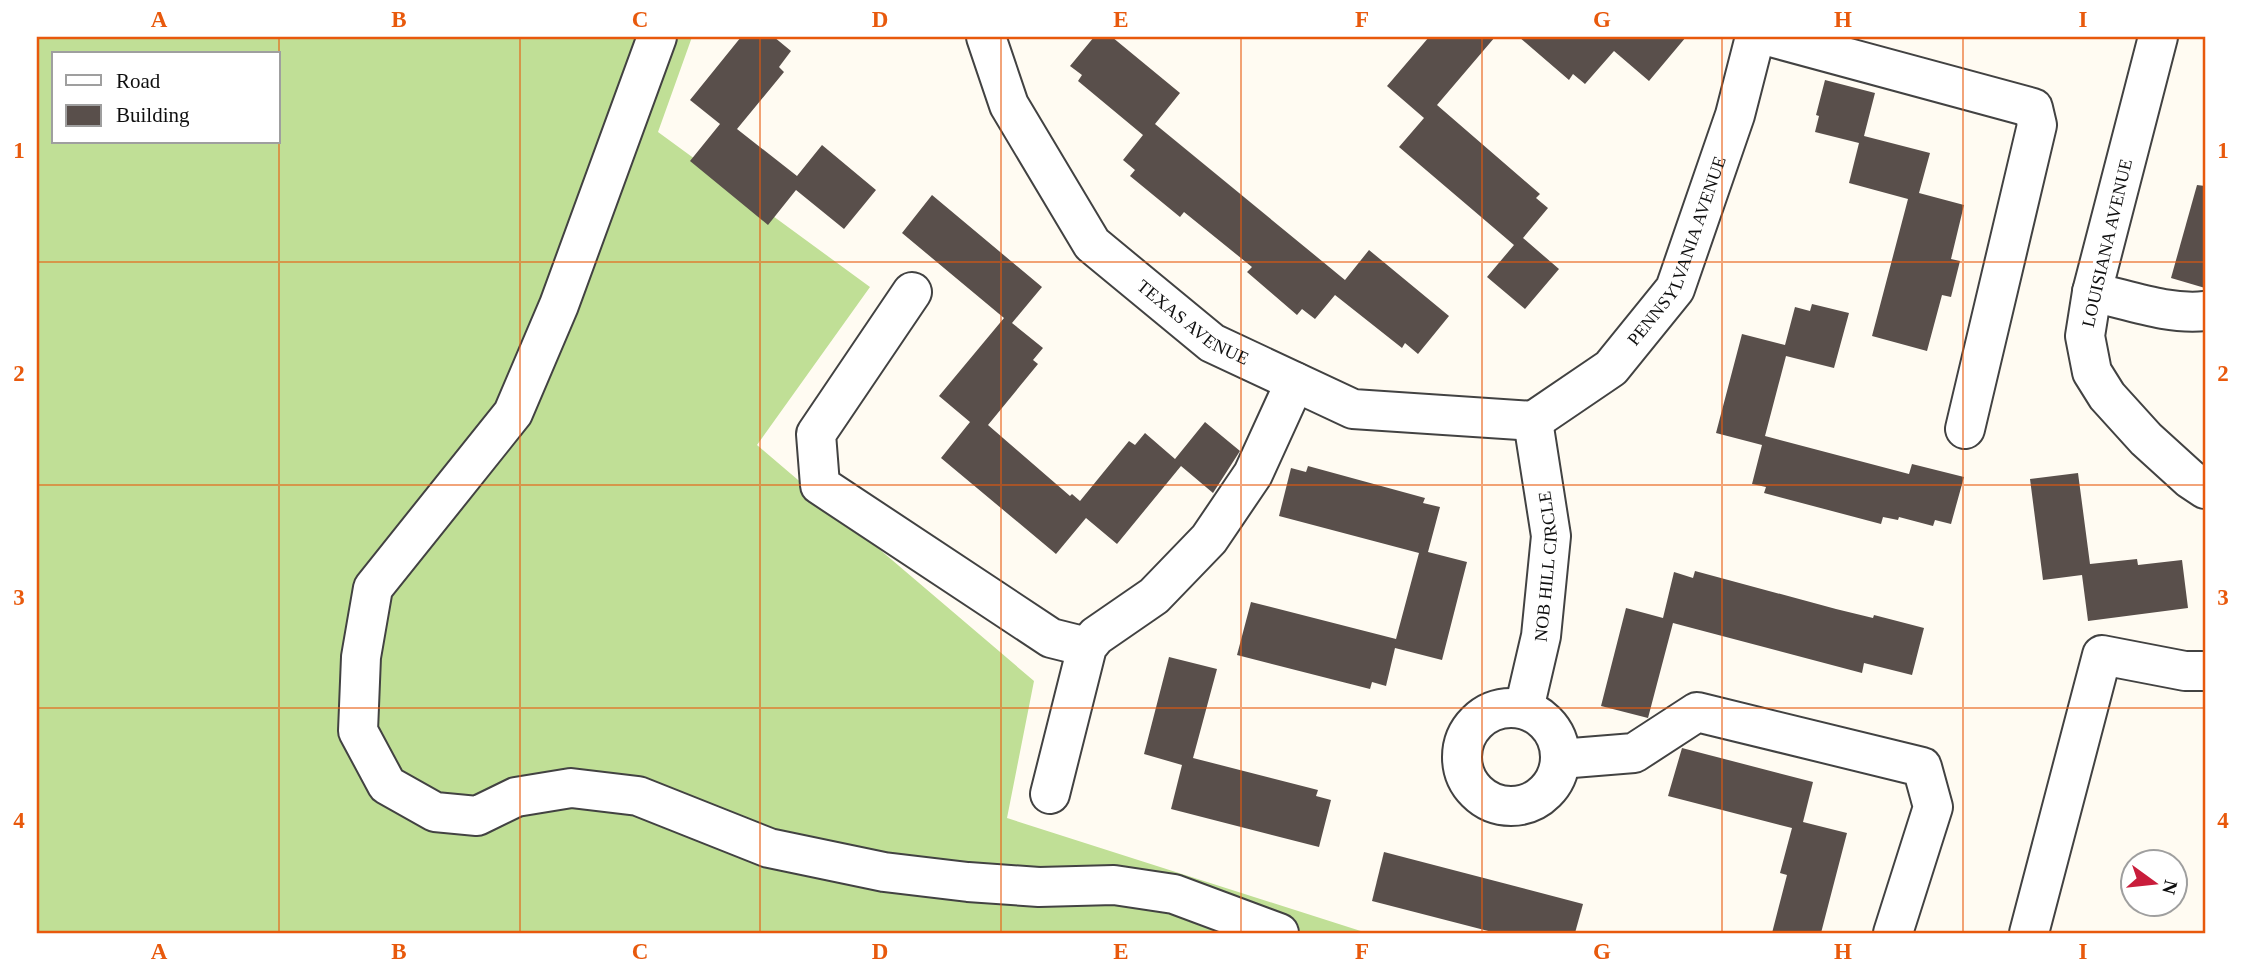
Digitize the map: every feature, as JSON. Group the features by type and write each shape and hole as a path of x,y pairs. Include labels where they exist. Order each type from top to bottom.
{"street":[{"path":"657,37 559,305 513,413 373,588 361,657 358,731 387,785 435,812 477,816 516,797 571,788 638,796 769,848 884,872 968,883 1039,887 1114,885 1174,894 1279,933"},
{"name":"TEXAS AVENUE","path":"986,37 1009,105 1092,244 1212,342 1353,409 1533,421"},
{"name":"PENNSYLVANIA AVENUE","path":"1533,421 1611,368 1675,289 1735,115 1755,37"},
{"path":"1771,37 2033,108 2037,125 1965,429"},
{"name":"LOUISIANA AVENUE","path":"2158,37 2092,292 2085,336 2092,372 2107,396 2146,439 2205,489"},
{"path":"912,292 816,434 820,485 1051,638 1087,647"},
{"path":"2092,292 2185,312 2205,311"},
{"path":"1050,794 1087,647 1096,636 1154,596 1209,539 1253,474 1295,382"},
{"name":"NOB HILL CIRCLE","path":"1524,709 1541,636 1551,536 1533,421"},
{"path":"2029,933 2102,654 2185,671 2205,671"},
{"path":"1505,709 1524,709 1541,718 1554,732 1560,750 1559,770 1550,787 1536,800 1518,806 1499,805 1482,797 1469,782 1462,764 1464,745 1472,728 1486,715 1505,709"},
{"path":"1560,759 1634,753 1697,712 1922,767 1933,807 1893,933"}],"green space":[{"path":"37,37 692,37 658,132 870,287 757,445 1034,681 1007,818 1367,933 37,933"}],"building":[{"path":"741,37 774,37 791,51 779,67 784,72 737,129 797,176 822,145 876,190 844,229 796,190 768,225 690,161 720,124 690,100"},
{"path":"1094,37 1112,37 1180,93 1155,124 1345,280 1369,250 1449,316 1418,354 1405,343 1402,348 1335,295 1315,319 1302,309 1297,315 1247,272 1252,267 1184,212 1180,217 1130,176 1135,170 1123,160 1143,135 1078,81 1082,75 1070,66"},
{"path":"1429,37 1495,37 1437,105 1540,194 1536,198 1548,208 1523,238 1559,269 1525,309 1487,277 1514,245 1399,147 1424,118 1387,86"},
{"path":"1519,37 1686,37 1649,81 1614,51 1585,84 1573,74 1569,80"},
{"path":"1825,80 1875,93 1864,136 1930,153 1919,193 1964,205 1951,259 1960,261 1951,297 1942,295 1927,351 1872,336 1908,199 1849,183 1859,143 1815,132 1819,116 1816,115"},
{"path":"2197,185 2205,186 2205,288 2171,278"},
{"path":"932,195 1042,287 1012,323 1043,348 1033,360 1038,364 988,425 1070,496 1072,494 1080,501 1129,441 1135,445 1145,433 1175,459 1205,422 1240,451 1213,493 1181,466 1117,544 1086,518 1056,554 941,458 970,422 939,396 1004,318 902,233"},
{"path":"1812,304 1849,313 1834,368 1786,356 1765,436 1909,474 1912,464 1964,477 1951,524 1935,520 1933,526 1899,517 1898,520 1883,517 1881,524 1764,493 1766,487 1752,484 1762,445 1716,433 1742,334 1785,345 1795,307 1810,311"},
{"path":"1308,466 1425,498 1423,503 1440,507 1428,552 1467,562 1442,660 1395,648 1386,686 1372,682 1370,689 1237,655 1251,602 1396,639 1419,553 1279,516 1291,468 1306,472"},
{"path":"2078,473 2090,564 2137,559 2138,565 2182,560 2188,608 2088,621 2082,575 2043,580 2030,479"},
{"path":"1695,571 1836,609 1873,618 1874,615 1924,628 1912,675 1864,663 1862,673 1673,623 1648,718 1601,706 1626,608 1663,618 1674,572 1693,578"},
{"path":"1169,657 1217,669 1193,758 1318,790 1316,796 1331,800 1319,847 1171,809 1182,765 1144,754"},
{"path":"1682,748 1813,782 1803,822 1847,833 1821,933 1772,933 1787,875 1780,873 1792,828 1668,796"},
{"path":"1384,852 1583,904 1575,933 1496,933 1372,901"}]}
